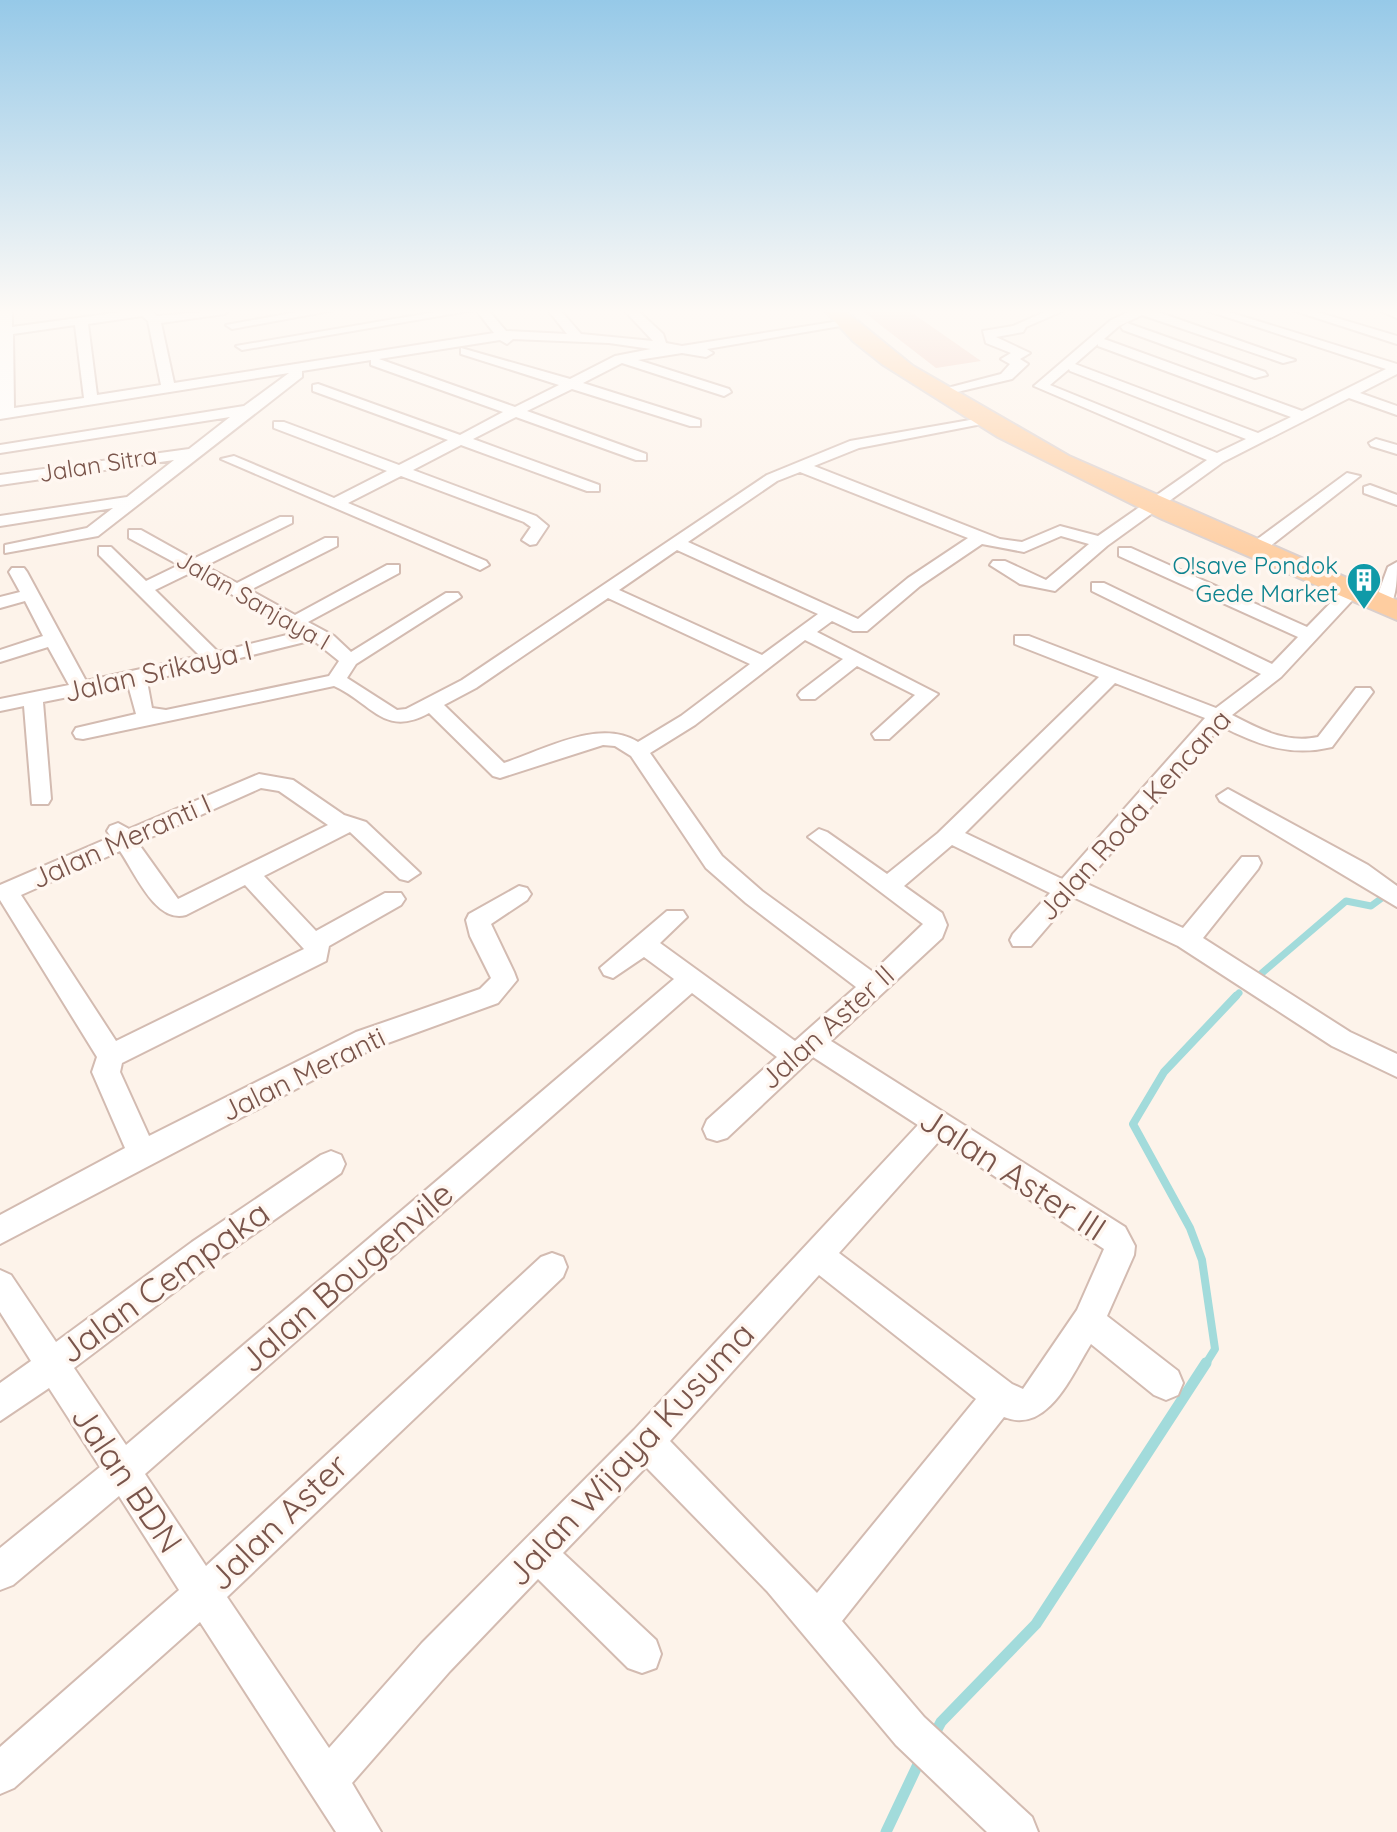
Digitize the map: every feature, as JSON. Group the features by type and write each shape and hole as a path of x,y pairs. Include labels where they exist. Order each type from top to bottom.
{"main road":[{"path":"943,395 982,420 1152,505 1390,608"}],"street":[{"path":"2,416 3,395"},
{"path":"90,395 91,401"},
{"path":"2,416 130,395"},
{"path":"2,416 141,395"},
{"path":"11,549 92,532 268,395"},
{"path":"338,395 593,488"},
{"path":"473,395 641,457"},
{"path":"342,506 555,395"},
{"path":"606,395 695,423"},
{"path":"1064,395 1218,459"},
{"path":"1146,395 1259,439"},
{"path":"1244,395 1302,416"},
{"path":"999,565 1026,580 1049,587 1101,542 1218,459 1347,395"},
{"path":"1354,395 1397,411"},
{"path":"0,449 247,410"},
{"path":"83,733 336,680 356,689 393,717 411,715 432,705 608,591 772,478 855,444 982,420"},
{"path":"279,425 537,523 540,531 530,540"},
{"path":"1376,443 1397,450"},
{"name":"Jalan Sitra","path":"0,480 144,456 196,452"},
{"path":"229,459 480,565"},
{"path":"799,466 997,544 1024,547 1060,531 1101,542"},
{"path":"1254,550 1352,476"},
{"path":"1370,490 1397,500"},
{"path":"0,521 82,506 132,501"},
{"path":"144,589 286,520"},
{"name":"Jalan Sanjaya I","path":"135,534 327,640 349,660 336,680"},
{"path":"676,543 860,627 914,582 981,537"},
{"path":"236,590 331,542"},
{"path":"105,551 213,658"},
{"path":"1125,552 1311,636"},
{"path":"1390,608 1397,567"},
{"path":"297,621 393,569"},
{"path":"18,572 80,688"},
{"path":"1098,587 1274,673"},
{"path":"608,591 761,662"},
{"name":"Jalan Roda Kencana","path":"1022,940 1218,716 1274,673 1352,591"},
{"path":"0,603 28,595"},
{"path":"349,660 452,597"},
{"path":"638,751 694,719 761,662 829,615"},
{"path":"803,632 928,694 882,734"},
{"name":"Jalan Srikaya I","path":"0,705 137,677 315,634"},
{"path":"0,656 53,639"},
{"path":"1022,640 1218,716 1260,738 1302,747 1325,742 1363,692"},
{"path":"808,695 856,658"},
{"path":"819,837 888,886 950,835 1111,676"},
{"path":"137,677 142,708 148,717"},
{"path":"33,699 40,799"},
{"path":"432,705 500,771 602,738 613,737 638,751 714,862 754,897 872,985"},
{"name":"Jalan Meranti I","path":"142,1153 106,1072 111,1056 7,892 121,835 259,781 285,785 336,820 366,831 408,873"},
{"path":"1228,796 1390,892"},
{"path":"121,835 170,906 178,909 250,876 350,823"},
{"path":"950,835 1187,940 1341,1039 1397,1066"},
{"path":"1187,940 1250,863"},
{"path":"111,1056 313,957 319,949 250,876"},
{"name":"Jalan Aster II","path":"717,1129 933,932 933,919 888,886"},
{"name":"Jalan Meranti","path":"0,1230 142,1153 365,1040 489,996 504,980 502,968 479,930 478,920 519,894"},
{"path":"314,943 393,899"},
{"path":"613,968 675,917"},
{"name":"Jalan Aster III","path":"644,944 691,979 802,1049 936,1125 1114,1237 1120,1246 1119,1255 1088,1321 1035,1400 1027,1406 1015,1406 1000,1396"},
{"name":"Jalan Bougenvile","path":"0,1572 121,1472 691,979"},
{"name":"Jalan Wijaya Kusuma","path":"325,1783 436,1657 646,1442 936,1125"},
{"name":"Jalan Cempaka","path":"0,1404 50,1364 331,1164"},
{"path":"817,1622 1000,1396 818,1255"},
{"name":"Jalan Aster","path":"0,1774 204,1593 552,1267"},
{"name":"Jalan BDN","path":"0,1285 360,1832"},
{"path":"1088,1321 1166,1383"},
{"path":"646,1442 780,1578 910,1731 1017,1832"},
{"path":"537,1553 642,1654"}],"waterway":[{"path":"1255,979 1346,901 1371,906 1397,887"},
{"path":"1236,996 1239,993"},
{"path":"1205,1365 1215,1349 1202,1260 1190,1228 1133,1124 1164,1072 1236,996"},
{"path":"933,1737 941,1722 1036,1624 1206,1363"},
{"path":"886,1832 921,1758"}],"place":[{"name":"O!save Pondok Gede Market","path":"1364,611"}]}
